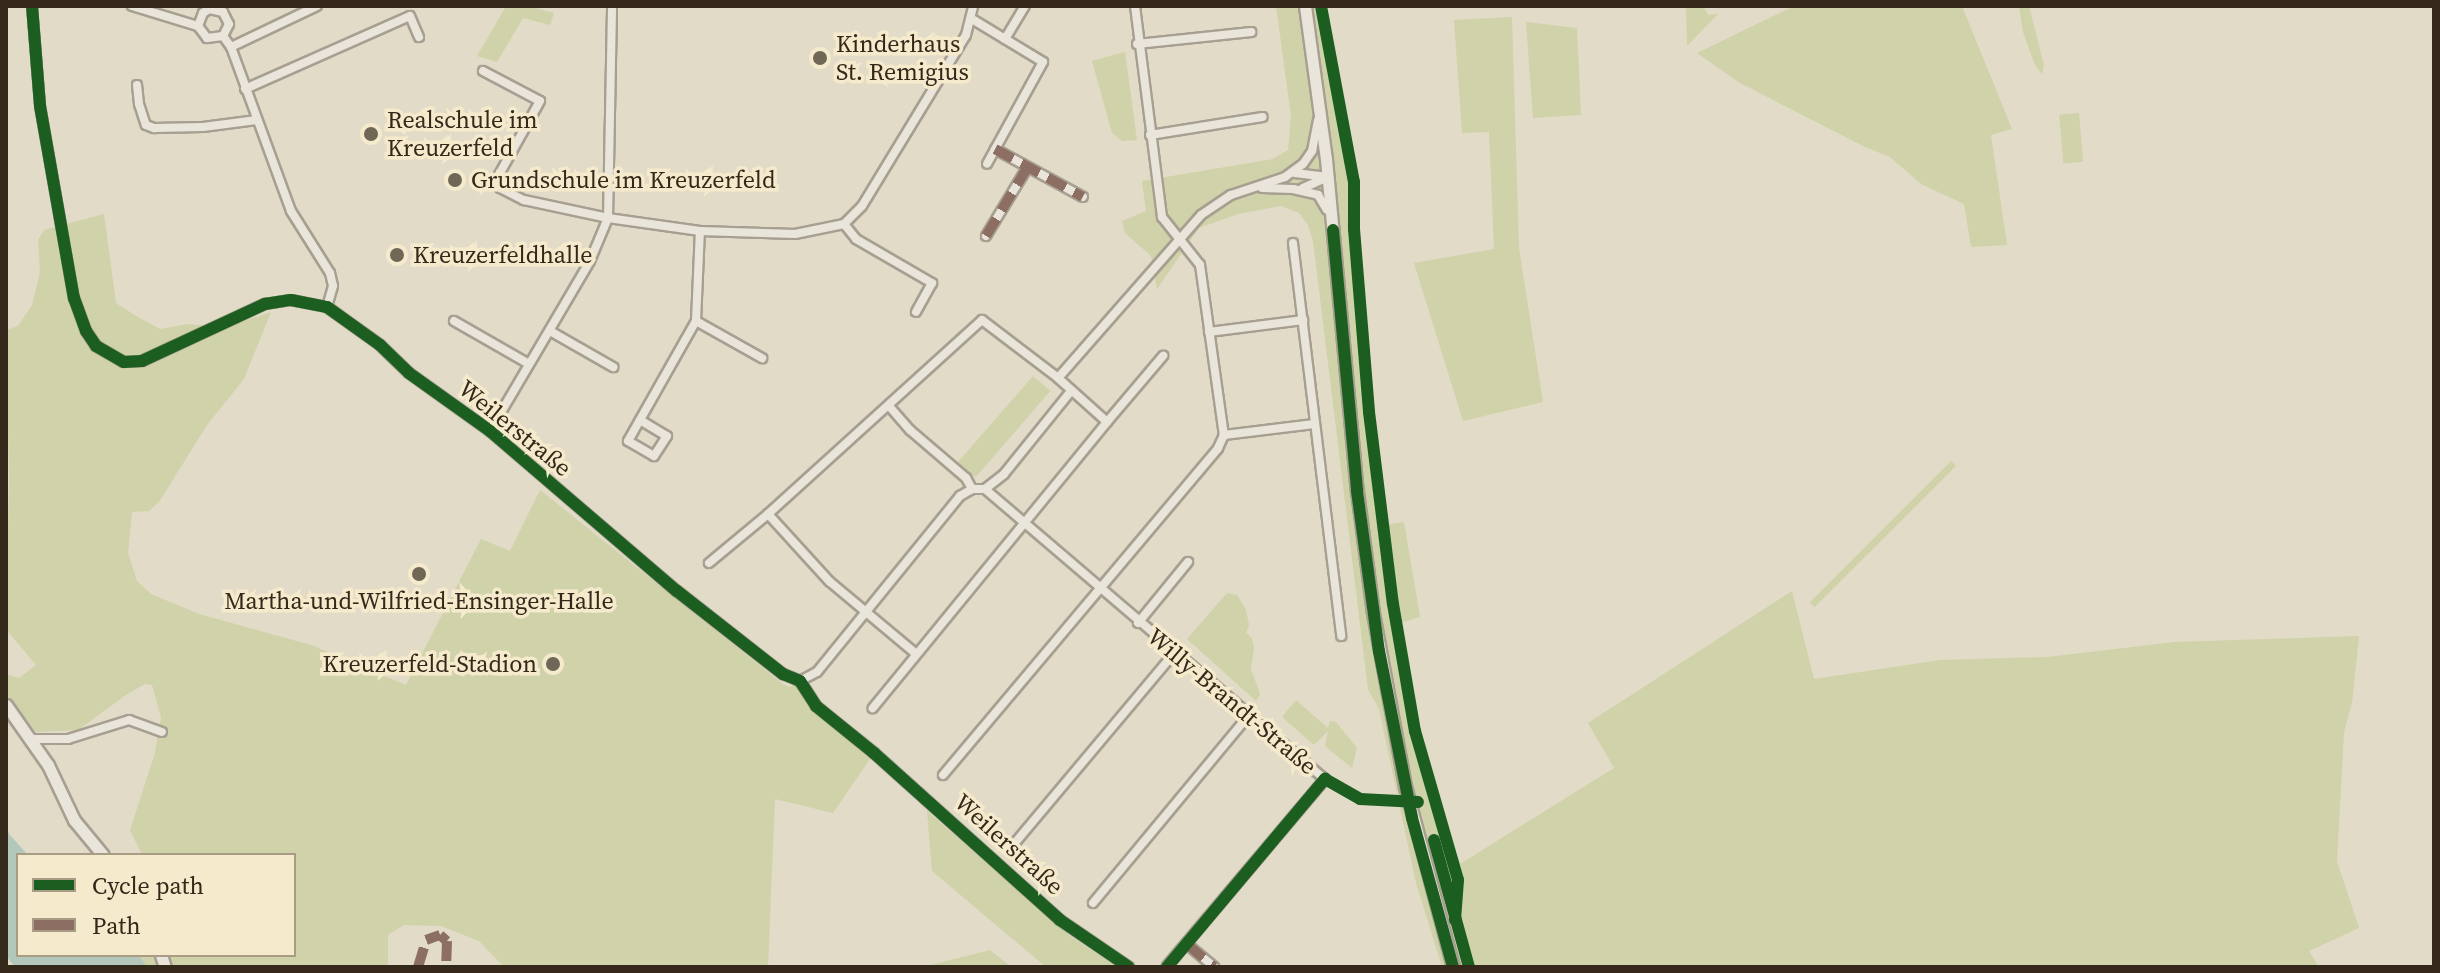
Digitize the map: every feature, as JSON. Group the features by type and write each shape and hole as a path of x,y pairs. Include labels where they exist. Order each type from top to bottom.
{"main road":[{"path":"1305,6 1328,177 1357,491 1377,638 1405,786 1453,967"},
{"path":"6,705 32,739 74,820 101,853"}],"street":[{"name":"Weilerstraße","path":"32,6 40,106 74,298 86,331 96,346 124,362 142,361 265,304 291,300 327,307 380,345 409,373 490,431 677,591 783,674 800,681 816,706 874,753 1060,920 1129,967"},
{"path":"132,6 198,26 207,38 223,36"},
{"path":"231,47 317,6"},
{"path":"490,431 590,261 608,218 612,6"},
{"path":"483,71 540,101 500,172 496,186 524,200 608,218 700,231 795,234 844,224 878,183 966,35 973,6"},
{"path":"1005,39 1025,6"},
{"path":"943,775 1218,448 1224,435 1200,263 1162,217 1137,44 1135,6"},
{"path":"198,26 203,13 209,9 223,12 229,24 223,36"},
{"path":"245,89 410,16 419,37"},
{"path":"972,19 1043,62 987,164"},
{"path":"1137,44 1251,32"},
{"path":"223,36 231,47 291,211 330,273 333,286 327,307"},
{"path":"137,85 146,125 154,128 203,127 257,120"},
{"path":"1294,173 1312,151 1320,109"},
{"path":"1150,135 1263,117"},
{"path":"995,149 1083,197"},
{"path":"986,236 1027,168"},
{"path":"1058,378 1179,240 1217,203 1294,173 1328,177"},
{"path":"1293,189 1317,185 1328,177"},
{"path":"1257,187 1293,189 1318,195 1325,202 1333,230"},
{"path":"844,224 856,239 932,283 916,312"},
{"path":"640,420 667,436 654,456 628,441 696,321 700,231"},
{"path":"1293,243 1341,636"},
{"path":"709,563 768,514 982,320 1058,378 1107,422"},
{"path":"1209,332 1303,320"},
{"path":"454,321 529,364"},
{"path":"696,321 762,358"},
{"path":"550,331 613,367"},
{"path":"873,708 1022,523 1163,356"},
{"path":"800,681 817,672 960,496 972,489 985,489 1004,474 1071,391"},
{"path":"889,406 910,430 966,478 972,489"},
{"path":"1224,435 1314,424"},
{"name":"Willy-Brandt-Straße","path":"985,489 1099,590 1325,779 1188,945"},
{"path":"768,514 829,581 915,653"},
{"name":"Willy-Brandt-Straße","path":"1138,623 1188,562"},
{"path":"1014,844 1174,653"},
{"path":"1093,903 1248,716"},
{"path":"32,739 68,739 129,720 162,732"},
{"path":"1167,966 1188,945 1214,967"}],"green space":[{"path":"506,6 528,6 554,13 550,25 523,18 497,62 477,56"},
{"path":"1276,6 1325,6 1357,182 1358,248 1384,525 1404,522 1420,617 1400,623 1407,666 1431,778 1460,864 1614,768 1588,723 1792,591 1814,679 1940,660 2047,657 2175,642 2359,636 2352,703 2344,732 2337,861 2359,928 2309,951 2319,967 1442,967 1416,883 1379,709 1368,689 1313,241 1308,225 1299,213 1281,206 1238,214 1199,228 1157,289 1151,256 1125,233 1122,221 1146,211 1142,181 1273,159 1288,150 1291,116"},
{"path":"1686,6 1703,6 1708,15 1718,14 1687,46"},
{"path":"1794,6 1962,6 2012,129 1991,135 2007,245 1971,247 1964,204 1921,184 1890,157 1740,83 1697,53"},
{"path":"2019,6 2029,6 2044,66 2042,74 2035,65 2023,32"},
{"path":"1512,17 1519,248 1543,402 1463,421 1414,263 1494,249 1489,132 1462,133 1454,20"},
{"path":"1526,22 1577,28 1581,115 1533,118"},
{"path":"1125,52 1137,140 1122,141 1112,133 1092,61"},
{"path":"2079,113 2083,162 2063,164 2059,115"},
{"path":"104,214 116,303 160,329 188,324 209,326 214,331 271,312 244,379 207,425 159,502 149,511 132,512 128,553 137,581 151,594 199,614 311,645 406,685 481,539 510,551 540,490 784,685 790,687 800,681 809,699 874,753 833,813 775,799 768,967 504,967 479,941 441,926 404,925 388,935 388,967 147,967 140,957 296,957 296,853 141,853 130,830 155,753 161,717 152,685 145,684 126,695 78,730 36,732 6,694 6,674 19,678 36,665 8,632 6,616 9,483 6,330 18,326 32,305 40,272 38,240 44,230"},
{"path":"1033,376 1050,391 976,477 958,462"},
{"path":"1951,461 1956,466 1815,607 1810,602"},
{"path":"1227,593 1237,595 1246,610 1249,625 1246,633 1252,638 1254,648 1251,669 1260,694 1256,701 1187,639"},
{"path":"1296,700 1328,728 1330,721 1336,722 1357,748 1352,768 1325,746 1328,731 1314,745 1282,717"},
{"path":"927,811 1070,936 1117,967 1046,967 932,871"},
{"path":"990,950 1011,967 930,967 930,965"}],"shaded area":[{"path":"6,826 26,853 16,853 16,957 140,957 147,967 15,967 6,956"}],"marked path":[{"path":"995,149 1083,197"},
{"path":"986,236 1027,168"},
{"path":"418,967 426,940 440,935 447,941 446,967"},
{"path":"1188,945 1214,967"}],"cycle path":[{"path":"32,6 40,106 74,298 86,331 96,346 124,362 142,361 265,304 291,300 327,307 380,345 409,373 490,431 677,591 783,674 800,681 816,706 874,753 1060,920 1129,967"},
{"path":"1321,6 1354,182 1354,229 1369,412 1393,604 1415,731 1458,880 1455,920"},
{"path":"1333,230 1357,491 1379,651 1412,818 1453,967"},
{"path":"1167,967 1325,779 1360,799 1418,802"},
{"path":"1434,840 1469,967"}],"place":[{"name":"Kinderhaus St. Remigius","path":"820,58"},
{"name":"Realschule im Kreuzerfeld","path":"371,134"},
{"name":"Grundschule im Kreuzerfeld","path":"455,180"},
{"name":"Kreuzerfeldhalle","path":"397,255"},
{"name":"Martha-und-Wilfried-Ensinger-Halle","path":"419,574"},
{"name":"Kreuzerfeld-Stadion","path":"553,664"}]}
